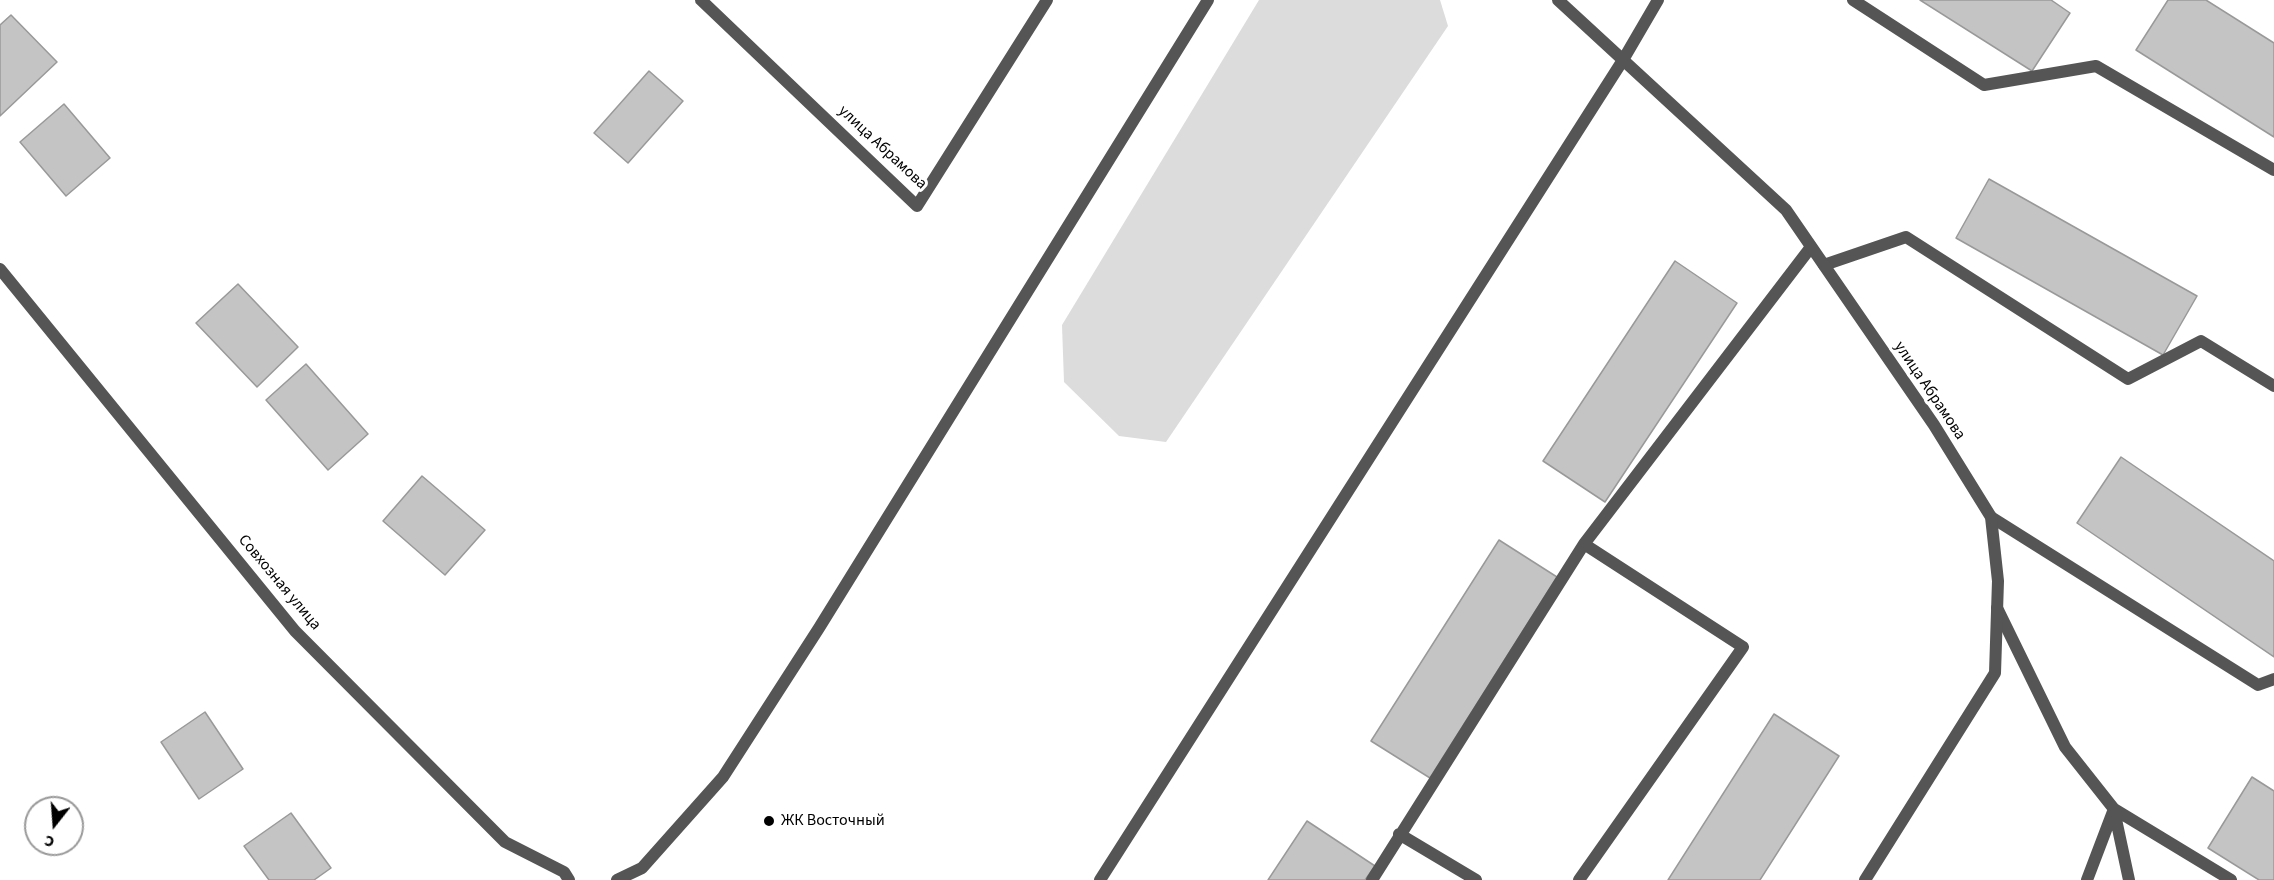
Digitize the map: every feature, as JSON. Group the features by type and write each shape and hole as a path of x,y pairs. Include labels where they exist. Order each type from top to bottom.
{"street":[{"name":"улица Абрамова","path":"701,0 917,206 1047,0"},
{"path":"617,880 642,868 723,777 825,618 1208,0"},
{"name":"улица Абрамова","path":"1558,0 1786,210 1934,426 1991,517 1998,581 1995,673 1865,880"},
{"path":"1100,880 1623,60 1658,0"},
{"path":"1853,0 1984,85 2096,66 2274,170"},
{"path":"1824,265 1906,237 2128,379 2201,340 2274,386"},
{"path":"1372,880 1584,544 1811,247"},
{"name":"Совхозная улица","path":"0,269 295,631 505,842 564,872 569,880"},
{"path":"1991,517 2258,685 2274,680"},
{"path":"1580,880 1743,647 1584,544"},
{"path":"1997,608 2065,747 2114,809 2231,880"},
{"path":"2087,880 2114,809"},
{"path":"2114,809 2129,880"},
{"path":"1399,834 1476,880"}],"shaded area":[{"path":"1259,0 1440,0 1448,26 1166,442 1119,436 1064,382 1062,325"}],"building":[{"path":"1920,0 2051,0 2070,13 2032,71"},
{"path":"2168,0 2206,0 2274,43 2274,137 2136,50"},
{"path":"11,15 57,62 0,116 0,25"},
{"path":"649,71 683,101 628,163 594,133"},
{"path":"64,104 110,158 66,196 20,142"},
{"path":"1989,179 2197,296 2163,355 1956,238"},
{"path":"1675,261 1737,303 1605,502 1543,461"},
{"path":"238,284 298,347 257,387 196,323"},
{"path":"306,364 368,434 328,470 266,400"},
{"path":"2121,457 2274,561 2274,657 2077,523"},
{"path":"422,476 485,530 445,575 383,521"},
{"path":"1499,540 1557,577 1430,778 1371,741"},
{"path":"205,712 243,769 199,799 161,742"},
{"path":"1774,714 1839,756 1760,880 1668,880"},
{"path":"2252,777 2274,791 2274,880 2259,880 2208,848"},
{"path":"291,813 331,868 314,880 269,880 244,846"},
{"path":"1307,821 1375,866 1365,880 1268,880"}],"place":[{"name":"ЖК Восточный","path":"769,821"}]}
